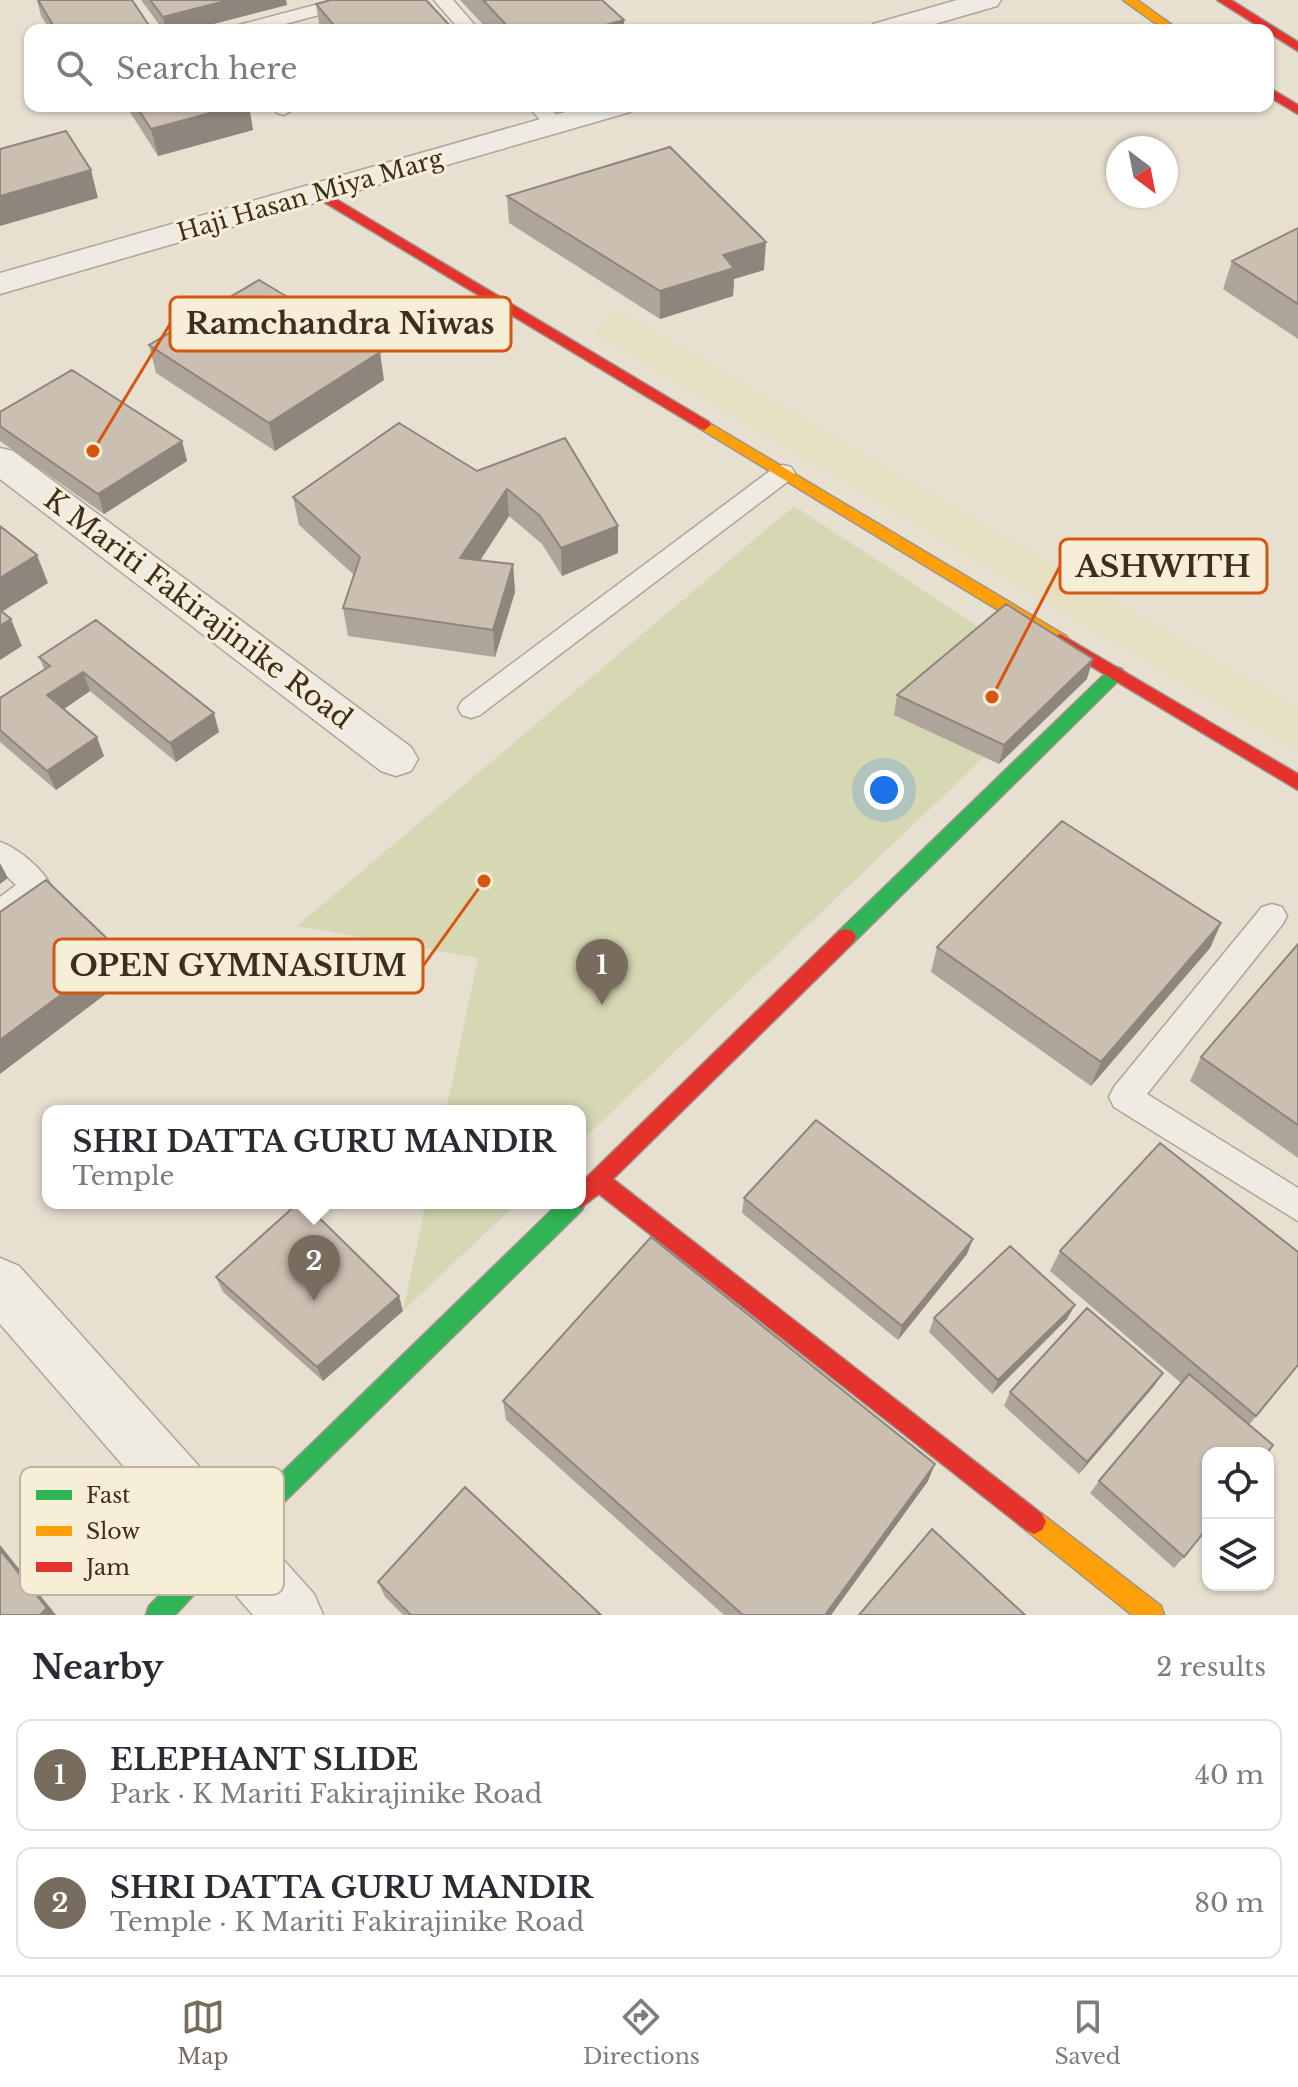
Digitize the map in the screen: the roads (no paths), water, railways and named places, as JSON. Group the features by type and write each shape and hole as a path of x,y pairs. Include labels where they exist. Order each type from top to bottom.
{"street":[{"path":"904,24 987,0"},
{"path":"1129,0 1164,24"},
{"path":"1223,0 1261,24"},
{"path":"1274,32 1298,47"},
{"path":"1274,95 1298,110"},
{"name":"Haji Hasan Miya Marg","path":"0,284 319,193 546,115 570,112"},
{"path":"319,193 1298,783"},
{"name":"K Mariti Fakirajinike Road","path":"0,460 396,759"},
{"path":"586,1192 1116,673"},
{"path":"598,1180 1152,1615"},
{"path":"284,1486 568,1209"},
{"path":"0,1284 162,1467"},
{"path":"158,1615 177,1595"},
{"path":"275,1595 293,1615"}],"lane":[{"path":"264,24 355,0"},
{"path":"443,0 465,24"},
{"path":"471,708 783,473"},
{"path":"0,853 37,886 0,913"},
{"path":"1272,916 1125,1097 1298,1206"}],"place":[{"name":"Ramchandra Niwas","path":"93,451"},
{"name":"ASHWITH","path":"992,697"},
{"name":"OPEN GYMNASIUM","path":"484,881"},
{"name":"ELEPHANT SLIDE","path":"602,1005"},
{"name":"SHRI DATTA GURU MANDIR","path":"314,1301"}]}
